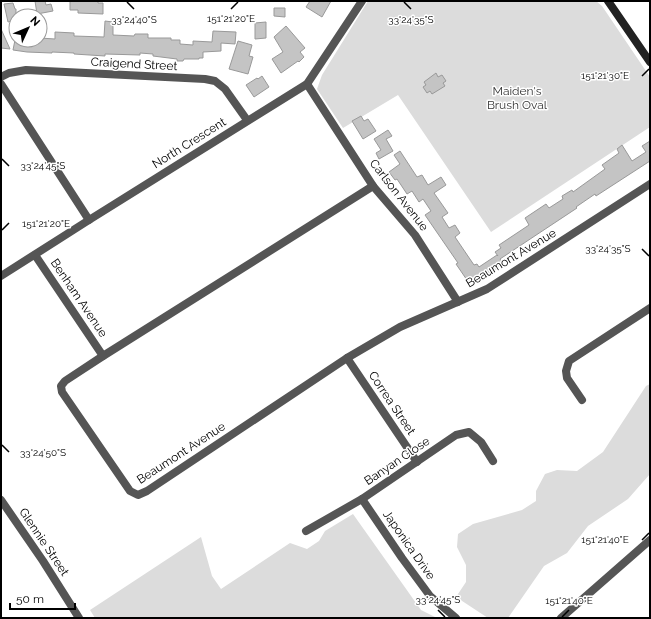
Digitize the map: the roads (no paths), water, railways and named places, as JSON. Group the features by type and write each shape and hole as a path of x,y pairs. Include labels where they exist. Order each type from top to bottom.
{"street":[{"name":"North Crescent","path":"1,276 307,84 362,1"},
{"path":"608,1 650,62"},
{"name":"Craigend Street","path":"1,77 9,73 26,70 205,79 215,82 225,89 248,120"},
{"path":"1,84 89,220"},
{"name":"Carlson Avenue","path":"307,84 373,186 415,235 458,302"},
{"name":"Beaumont Avenue","path":"373,186 103,356 65,381 61,386 62,392 130,491 138,495 147,491 348,358 400,327 488,289 650,184"},
{"name":"Benham Avenue","path":"35,254 103,356"},
{"path":"582,400 567,378 566,371 569,361 650,308"},
{"name":"Correa Street","path":"348,358 417,462"},
{"name":"Banyan Close","path":"306,531 362,499 456,436 469,432 482,442 493,461"},
{"name":"Japonica Drive","path":"362,499 430,596 456,618"},
{"name":"Glennie Street","path":"1,500 79,618"},
{"path":"561,618 650,540"}],"park label":[{"name":"Maiden's Brush Oval","path":"517,98"}]}
